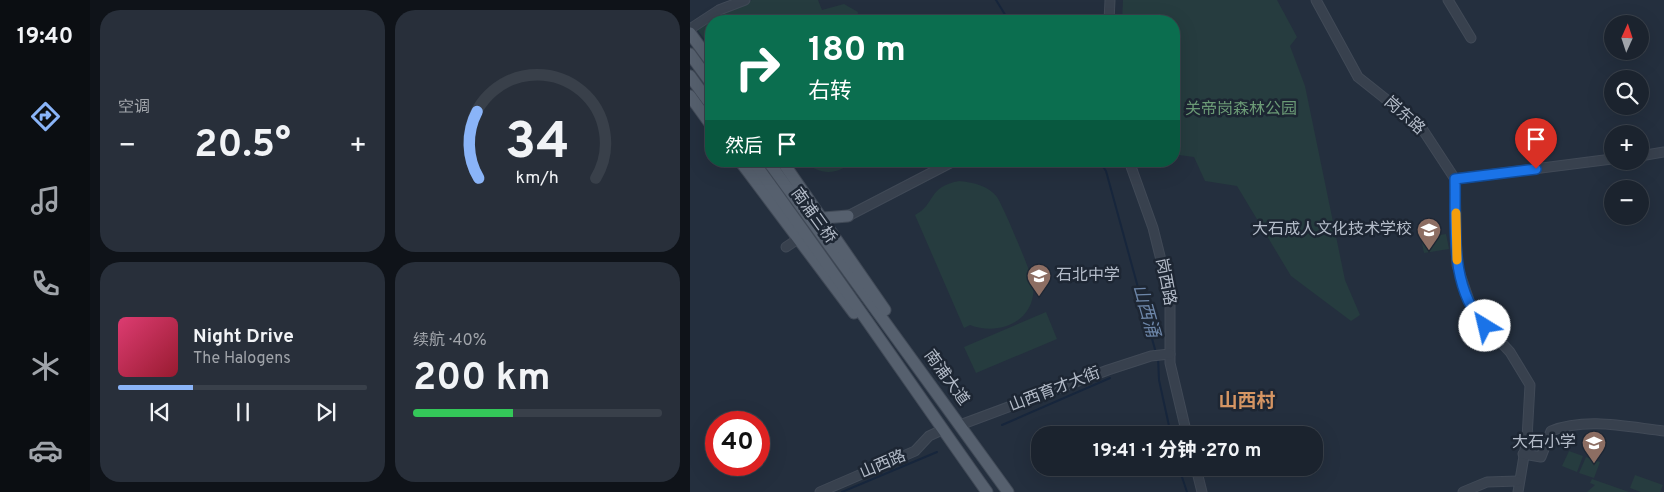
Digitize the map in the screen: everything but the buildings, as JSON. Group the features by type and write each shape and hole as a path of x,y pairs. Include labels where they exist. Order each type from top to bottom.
{"main road":[{"path":"690,31 695,45 705,56"},
{"path":"690,54 705,75"},
{"path":"690,76 705,96"},
{"path":"690,96 705,116"},
{"path":"690,101 705,117"},
{"path":"744,167 914,391"},
{"name":"南浦三桥","path":"757,167 847,290"},
{"name":"南浦三桥","path":"772,167 858,283"},
{"path":"786,167 871,287 931,386"},
{"path":"823,218 848,216"},
{"path":"836,238 848,216"},
{"name":"南浦大道","path":"858,283 1008,492"},
{"name":"南浦大道","path":"847,290 914,391 987,492"}],"street":[{"path":"712,15 719,10 745,0"},
{"path":"1109,15 1110,0"},
{"name":"岗东路","path":"1316,0 1358,77 1421,128 1455,179"},
{"path":"1448,0 1471,38"},
{"path":"690,31 705,20"},
{"path":"1649,154 1664,152"},
{"path":"1518,492 1518,481 1527,438 1530,385 1510,352 1473,312 1457,265 1455,179 1604,160"},
{"path":"848,216 942,167"},
{"name":"岗西路","path":"1131,167 1153,228 1170,296 1166,354 1170,363 1185,426"},
{"path":"786,247 798,239"},
{"name":"山西育才大街","path":"960,425 1108,370 1151,356 1166,354"},
{"path":"1523,454 1541,458 1551,431 1575,425 1612,424 1664,431"},
{"name":"山西路","path":"820,492 915,451 929,436 942,430"},
{"path":"1198,476 1202,492"},
{"path":"1463,492 1487,482 1518,481"}],"green space":[{"path":"752,0 818,0 822,10 844,4 858,12 858,15 716,15"},
{"name":"关帝岗森林公园","path":"1123,0 1277,0 1297,37 1290,46 1305,86 1345,280 1360,315 1351,321 1291,276 1237,186 1205,181 1194,157 1180,155 1180,15 1122,15"},
{"path":"705,23 705,40 697,29"},
{"path":"811,167 845,167 828,172"},
{"path":"959,181 980,185 990,190 997,197 1017,240 1033,283 1033,296 1030,306 1015,322 1005,326 994,329 970,325 964,328 915,215 922,211 942,187"},
{"path":"1446,234 1449,249 1424,253 1421,238"},
{"path":"1046,312 1057,339 976,373 964,347"},
{"path":"1569,451 1583,456 1577,472 1562,466"},
{"path":"1586,457 1600,462 1594,478 1579,473"},
{"path":"1635,475 1663,485 1660,492 1641,492 1630,488"},
{"path":"1592,479 1629,492 1587,492 1595,485 1590,483"}],"waterway":[{"name":"山西涌","path":"996,0 1005,15"},
{"name":"山西涌","path":"1103,167 1106,171 1156,353"},
{"name":"山西涌","path":"1158,357 1159,380 1169,426"},
{"path":"1002,425 1110,378"},
{"path":"842,492 937,452"},
{"name":"山西涌","path":"1182,476 1187,492"}],"slow traffic":[{"path":"1456,213 1457,260"}],"place":[{"name":"大石成人文化技术学校","path":"1429,251"},
{"name":"石北中学","path":"1039,297"},
{"name":"大石小学","path":"1594,464"}],"district":[{"name":"山西村","path":"1247,402"}],"route":[{"path":"1485,326 1473,312 1457,265 1455,179 1536,169"}]}
